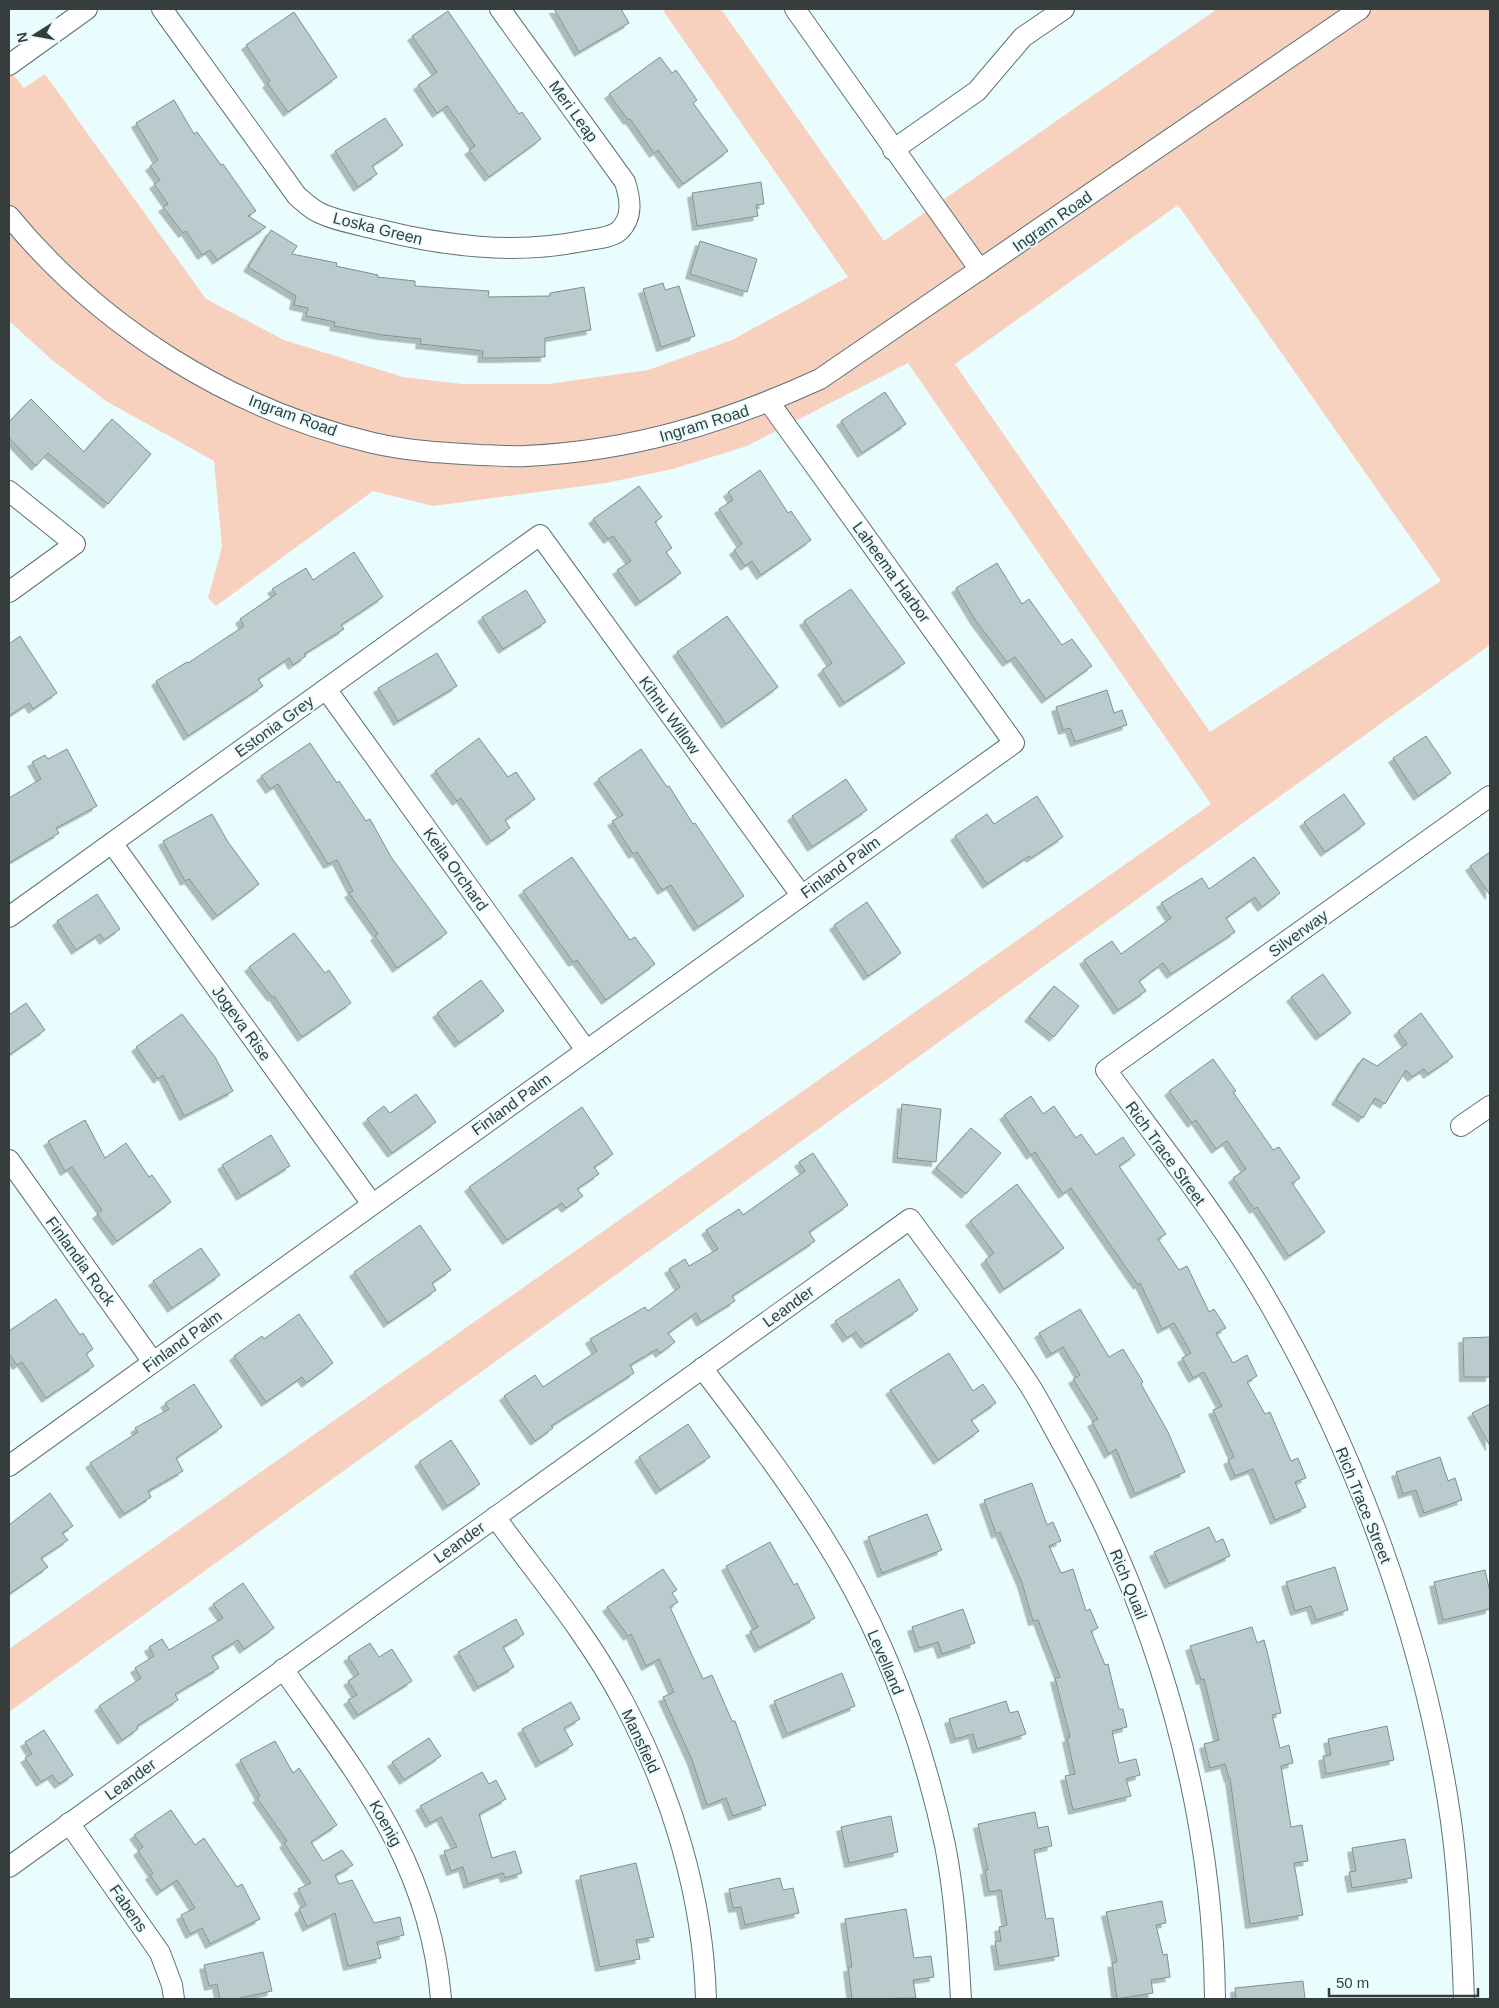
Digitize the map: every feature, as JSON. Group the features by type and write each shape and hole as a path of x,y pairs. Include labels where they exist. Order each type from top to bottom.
{"street":[{"path":"9,65 87,9"},
{"name":"Loska Green","path":"162,9 297,196 317,212 342,221 404,236 459,246 516,249 557,246 603,237 618,232 627,219"},
{"name":"Meri Leap","path":"500,9 625,182 631,200 627,219"},
{"path":"795,9 893,150 934,202 980,270"},
{"path":"893,150 977,91 1023,37 1064,9"},
{"name":"Ingram Road","path":"1329,30 1350,9"},
{"name":"Ingram Road","path":"9,216 30,242 81,293 149,345 248,400 306,422 374,443 449,454 525,456 611,447 692,430 769,402 820,378 1360,9"},
{"name":"Laheema Harbor","path":"769,402 1014,743"},
{"path":"9,491 75,544 9,592"},
{"name":"Estonia Grey","path":"9,917 540,535"},
{"name":"Kihnu Willow","path":"540,535 801,895"},
{"name":"Keila Orchard","path":"326,689 586,1050"},
{"name":"Finland Palm","path":"9,1466 1014,743"},
{"name":"Silverway","path":"1106,1070 1490,796"},
{"name":"Jogeva Rise","path":"112,843 372,1204"},
{"name":"Rich Trace Street","path":"1106,1070 1191,1185 1261,1290 1293,1348 1356,1477 1395,1586 1433,1722 1452,1830 1462,1949 1464,1999"},
{"path":"1461,1126 1490,1106"},
{"name":"Finlandia Rock","path":"9,1160 153,1362"},
{"name":"Leander","path":"9,1867 910,1219"},
{"name":"Rich Quail","path":"910,1219 1031,1388 1097,1507 1141,1609 1172,1703 1200,1834 1211,1908 1215,1999"},
{"name":"Levelland","path":"702,1368 772,1462 824,1538 863,1608 898,1688 928,1775 945,1846 956,1928 962,1999"},
{"name":"Mansfield","path":"494,1517 576,1628 624,1702 655,1767 679,1835 696,1905 706,1977 706,1999"},
{"name":"Koenig","path":"283,1669 361,1780 389,1826 409,1866 424,1909 435,1952 441,1999"},
{"name":"Fabens","path":"69,1824 160,1954 172,1985 174,1999"}],"shaded area":[{"path":"662,9 721,9 884,241 1217,9 1490,9 1490,645 9,1712 9,1649 1211,804 908,363 747,446 673,469 606,483 433,506 373,491 216,606 208,598 222,547 214,461 106,401 52,360 9,321 9,69 24,88 45,74 206,299 284,340 403,377 462,384 548,384 648,370 732,340 848,277","holes":["1178,205 1441,581 1210,732 955,364"]}],"building":[{"path":"554,9 621,9 629,23 579,52"},
{"path":"448,11 519,114 522,112 541,139 489,177 469,150 475,146 447,106 437,113 418,85 437,72 412,36"},
{"path":"294,12 337,77 288,112 267,83 270,81 246,45"},
{"path":"660,57 672,73 676,70 697,100 693,103 728,151 683,184 658,150 654,153 630,119 628,120 609,94"},
{"path":"174,100 194,134 197,132 221,165 223,164 256,211 248,216 266,227 217,260 210,250 202,255 186,231 183,233 163,207 168,204 154,184 160,180 150,166 158,160 136,123"},
{"path":"385,118 403,145 372,166 377,174 358,187 335,151"},
{"path":"761,182 764,204 756,205 758,216 697,226 692,193"},
{"path":"271,230 297,246 292,254 337,263 336,266 378,275 377,277 415,281 415,286 489,291 488,297 550,296 550,293 584,287 591,330 545,338 545,357 482,358 483,351 420,344 421,339 382,335 334,326 335,322 306,316 308,308 294,305 296,296 248,267"},
{"path":"700,241 757,259 747,292 690,274"},
{"path":"663,283 665,290 679,286 695,336 661,347 643,289"},
{"path":"885,392 906,424 862,453 841,421"},
{"path":"31,399 84,452 112,419 151,454 108,504 48,453 36,466 9,438 9,422"},
{"path":"760,470 788,513 791,511 811,540 761,575 752,561 745,566 734,550 742,544 719,509 733,500 728,492"},
{"path":"639,486 662,517 655,522 672,548 666,552 681,573 640,602 617,570 631,561 613,536 608,539 593,519"},
{"path":"354,552 383,597 341,625 344,629 304,654 306,656 293,665 289,658 258,679 263,686 188,736 156,681 188,663 244,626 240,619 276,594 272,589 306,568 313,580"},
{"path":"997,563 1022,604 1029,599 1062,645 1072,639 1092,666 1046,699 1015,657 1007,662 976,621 956,588"},
{"path":"851,589 905,663 844,703 822,670 832,663 804,621"},
{"path":"526,590 546,622 503,649 482,617"},
{"path":"727,616 778,687 726,724 677,652"},
{"path":"20,636 57,693 33,709 29,703 9,716 9,644"},
{"path":"437,653 457,686 398,721 378,688"},
{"path":"1107,690 1114,713 1122,710 1127,725 1075,742 1070,728 1063,730 1056,707"},
{"path":"1426,736 1451,773 1418,796 1393,758"},
{"path":"479,738 508,777 516,772 535,799 505,820 510,828 491,841 461,798 457,801 435,771"},
{"path":"310,743 366,821 370,819 391,857 447,933 397,968 375,936 378,934 349,893 353,891 337,860 328,864 278,784 270,789 261,776"},
{"path":"67,749 97,806 56,828 59,833 9,863 9,798 41,779 32,762 45,755 48,759"},
{"path":"641,749 667,787 669,786 693,824 695,823 744,896 698,927 671,885 662,890 637,852 633,854 612,821 623,815 598,779"},
{"path":"846,779 867,810 812,847 792,816"},
{"path":"1344,794 1365,824 1325,852 1304,822"},
{"path":"1037,796 1063,837 1031,858 1029,856 987,884 955,836 987,814 994,824"},
{"path":"212,814 228,842 259,884 217,916 189,879 185,881 163,841"},
{"path":"1490,852 1490,895 1470,866"},
{"path":"572,857 630,940 635,937 655,964 606,1000 577,960 573,962 523,891"},
{"path":"1254,857 1280,893 1262,907 1255,897 1226,918 1235,932 1171,974 1163,963 1139,981 1146,991 1118,1010 1084,960 1112,941 1121,954 1171,918 1161,903 1202,878 1209,889"},
{"path":"97,894 120,929 104,940 100,934 76,950 57,921"},
{"path":"867,902 901,953 868,976 834,925"},
{"path":"294,933 325,973 329,970 351,1003 302,1037 274,996 272,997 249,967"},
{"path":"1323,974 1351,1013 1320,1036 1291,997"},
{"path":"481,980 504,1011 459,1043 437,1013"},
{"path":"1054,986 1079,1006 1054,1037 1029,1017"},
{"path":"26,1003 45,1030 9,1055 9,1015"},
{"path":"1421,1013 1453,1057 1428,1074 1424,1069 1412,1077 1406,1070 1385,1104 1375,1098 1363,1118 1336,1100 1363,1058 1377,1066 1407,1044 1398,1031"},
{"path":"182,1014 215,1057 233,1091 184,1116 163,1075 158,1079 136,1047"},
{"path":"1213,1059 1236,1091 1233,1092 1273,1150 1279,1147 1300,1178 1292,1183 1325,1232 1289,1256 1257,1207 1254,1209 1233,1178 1246,1169 1227,1141 1216,1149 1196,1120 1192,1123 1169,1091"},
{"path":"416,1094 436,1122 392,1153 367,1119 384,1106 390,1113"},
{"path":"1031,1096 1043,1114 1054,1106 1076,1138 1081,1134 1096,1155 1123,1137 1135,1155 1119,1166 1166,1234 1158,1239 1179,1270 1187,1266 1209,1312 1214,1309 1226,1328 1216,1333 1233,1363 1247,1355 1257,1376 1247,1382 1265,1414 1270,1412 1291,1461 1298,1458 1306,1478 1295,1482 1306,1507 1275,1520 1253,1469 1235,1476 1228,1460 1234,1457 1213,1410 1222,1406 1204,1372 1193,1378 1182,1358 1191,1353 1174,1323 1162,1329 1140,1283 1138,1285 1071,1188 1063,1194 1035,1152 1031,1155 1004,1115"},
{"path":"902,1104 941,1109 936,1162 897,1158"},
{"path":"582,1107 613,1154 594,1167 599,1174 577,1189 583,1196 566,1208 562,1203 507,1240 469,1187"},
{"path":"85,1120 105,1158 126,1143 149,1177 152,1175 171,1202 117,1241 97,1214 102,1210 72,1167 65,1171 48,1141"},
{"path":"971,1128 1001,1153 966,1194 936,1168"},
{"path":"271,1135 290,1166 241,1196 222,1165"},
{"path":"813,1153 848,1205 809,1232 815,1241 732,1296 735,1301 701,1322 696,1313 668,1333 675,1342 660,1353 657,1349 630,1365 634,1373 551,1426 553,1428 535,1441 504,1396 535,1375 543,1387 597,1351 590,1339 645,1307 648,1311 680,1287 669,1269 685,1259 689,1266 718,1249 706,1230 739,1209 743,1215 805,1171 799,1162"},
{"path":"1017,1184 1064,1248 1004,1289 985,1260 994,1253 970,1221"},
{"path":"420,1225 451,1270 432,1283 436,1290 388,1323 354,1272"},
{"path":"201,1248 220,1275 172,1308 153,1281"},
{"path":"899,1279 918,1310 865,1344 856,1332 847,1338 835,1321"},
{"path":"56,1299 80,1335 83,1333 93,1349 86,1354 94,1366 46,1398 22,1362 17,1365 9,1354 9,1331"},
{"path":"1080,1309 1109,1357 1123,1349 1143,1382 1141,1384 1168,1432 1185,1472 1135,1494 1116,1449 1109,1454 1092,1422 1098,1419 1073,1379 1080,1375 1063,1347 1051,1354 1039,1333"},
{"path":"299,1314 333,1363 306,1383 302,1377 266,1402 234,1356 262,1336 264,1339"},
{"path":"1490,1337 1490,1377 1464,1377 1463,1338"},
{"path":"949,1353 973,1391 983,1384 996,1403 971,1420 979,1431 938,1460 890,1390"},
{"path":"194,1384 222,1427 176,1458 183,1471 148,1491 151,1497 124,1514 90,1463 138,1432 135,1428 169,1409 165,1403"},
{"path":"1490,1404 1490,1446 1472,1413"},
{"path":"688,1424 710,1457 660,1490 639,1457"},
{"path":"451,1440 480,1484 447,1506 419,1462"},
{"path":"1440,1457 1448,1481 1455,1478 1462,1500 1424,1513 1416,1490 1403,1494 1396,1472"},
{"path":"1032,1483 1047,1525 1053,1522 1061,1541 1049,1546 1061,1573 1073,1569 1086,1611 1090,1609 1098,1628 1091,1631 1105,1665 1108,1664 1119,1709 1123,1709 1127,1727 1112,1731 1119,1763 1136,1759 1140,1775 1126,1779 1131,1796 1073,1810 1065,1776 1075,1774 1067,1738 1070,1737 1055,1678 1060,1677 1038,1620 1033,1621 1022,1583 1000,1532 996,1534 984,1500"},
{"path":"50,1493 73,1526 62,1533 68,1540 41,1558 48,1567 9,1594 9,1525"},
{"path":"927,1514 942,1550 882,1573 868,1537"},
{"path":"1209,1527 1216,1542 1223,1539 1230,1556 1169,1584 1154,1552"},
{"path":"770,1542 794,1585 797,1583 815,1618 759,1648 750,1631 758,1627 726,1566"},
{"path":"1335,1567 1348,1610 1316,1620 1311,1606 1295,1611 1286,1582"},
{"path":"663,1569 677,1590 672,1593 678,1602 670,1607 703,1679 712,1675 732,1721 735,1721 766,1805 733,1816 726,1798 707,1805 692,1760 663,1697 674,1692 659,1659 646,1666 631,1634 628,1636 607,1607"},
{"path":"1485,1570 1490,1592 1490,1609 1443,1620 1434,1582"},
{"path":"243,1583 274,1628 244,1649 238,1640 212,1656 219,1668 175,1694 178,1700 137,1726 138,1729 122,1740 99,1706 141,1678 135,1668 154,1656 149,1647 162,1639 169,1650 223,1618 213,1604"},
{"path":"963,1609 975,1643 942,1654 938,1642 919,1648 912,1627"},
{"path":"516,1619 524,1634 503,1647 514,1667 478,1687 458,1652"},
{"path":"1252,1627 1257,1643 1264,1640 1269,1659 1281,1713 1272,1715 1280,1748 1289,1745 1293,1763 1281,1766 1291,1827 1302,1825 1308,1861 1294,1863 1303,1915 1250,1924 1230,1778 1225,1764 1210,1768 1204,1744 1219,1740 1204,1679 1201,1680 1190,1646"},
{"path":"370,1643 379,1657 392,1649 412,1681 358,1715 348,1700 357,1695 348,1681 359,1674 348,1657"},
{"path":"842,1673 855,1706 787,1734 774,1701"},
{"path":"1006,1701 1010,1713 1018,1711 1026,1734 977,1749 973,1734 955,1739 949,1719"},
{"path":"571,1702 580,1719 564,1728 573,1745 540,1763 522,1729"},
{"path":"1387,1726 1394,1760 1326,1774 1323,1756 1331,1755 1328,1739"},
{"path":"44,1730 73,1775 59,1784 52,1775 41,1782 25,1758 32,1754 25,1742"},
{"path":"429,1738 441,1756 404,1780 392,1762"},
{"path":"275,1741 293,1773 299,1768 337,1825 311,1842 323,1861 342,1850 353,1865 335,1875 339,1884 352,1880 374,1923 400,1917 404,1935 377,1942 381,1958 348,1966 335,1913 307,1927 299,1909 306,1905 298,1889 311,1883 284,1843 287,1841 257,1798 260,1796 240,1760"},
{"path":"482,1772 489,1784 496,1780 506,1799 479,1814 492,1858 515,1851 522,1873 505,1878 503,1873 468,1884 463,1867 451,1871 444,1851 457,1847 441,1817 430,1823 420,1806"},
{"path":"171,1810 195,1845 204,1838 237,1887 242,1884 260,1919 210,1944 202,1928 190,1934 181,1915 195,1908 177,1880 161,1891 150,1875 153,1873 138,1851 143,1847 134,1835"},
{"path":"1035,1812 1038,1828 1048,1826 1052,1846 1034,1850 1046,1919 1053,1918 1059,1956 999,1966 995,1941 1001,1941 999,1927 1007,1925 1001,1890 989,1892 985,1870 988,1870 978,1824"},
{"path":"891,1816 898,1852 849,1863 841,1827"},
{"path":"1405,1839 1412,1878 1352,1888 1349,1872 1356,1871 1352,1848"},
{"path":"636,1863 654,1937 636,1940 640,1959 600,1967 580,1876"},
{"path":"780,1878 783,1890 793,1888 799,1913 745,1925 741,1907 733,1908 729,1889"},
{"path":"1162,1901 1166,1923 1156,1925 1163,1955 1167,1954 1170,1977 1151,1980 1153,1993 1117,1999 1112,1963 1117,1962 1106,1912"},
{"path":"906,1909 914,1958 931,1956 934,1977 913,1980 916,1998 852,1999 848,1967 852,1967 845,1919"},
{"path":"263,1952 272,1991 236,1999 220,1999 217,1984 209,1986 204,1965"},
{"path":"1303,1981 1305,1999 1236,1999 1235,1988"}]}
